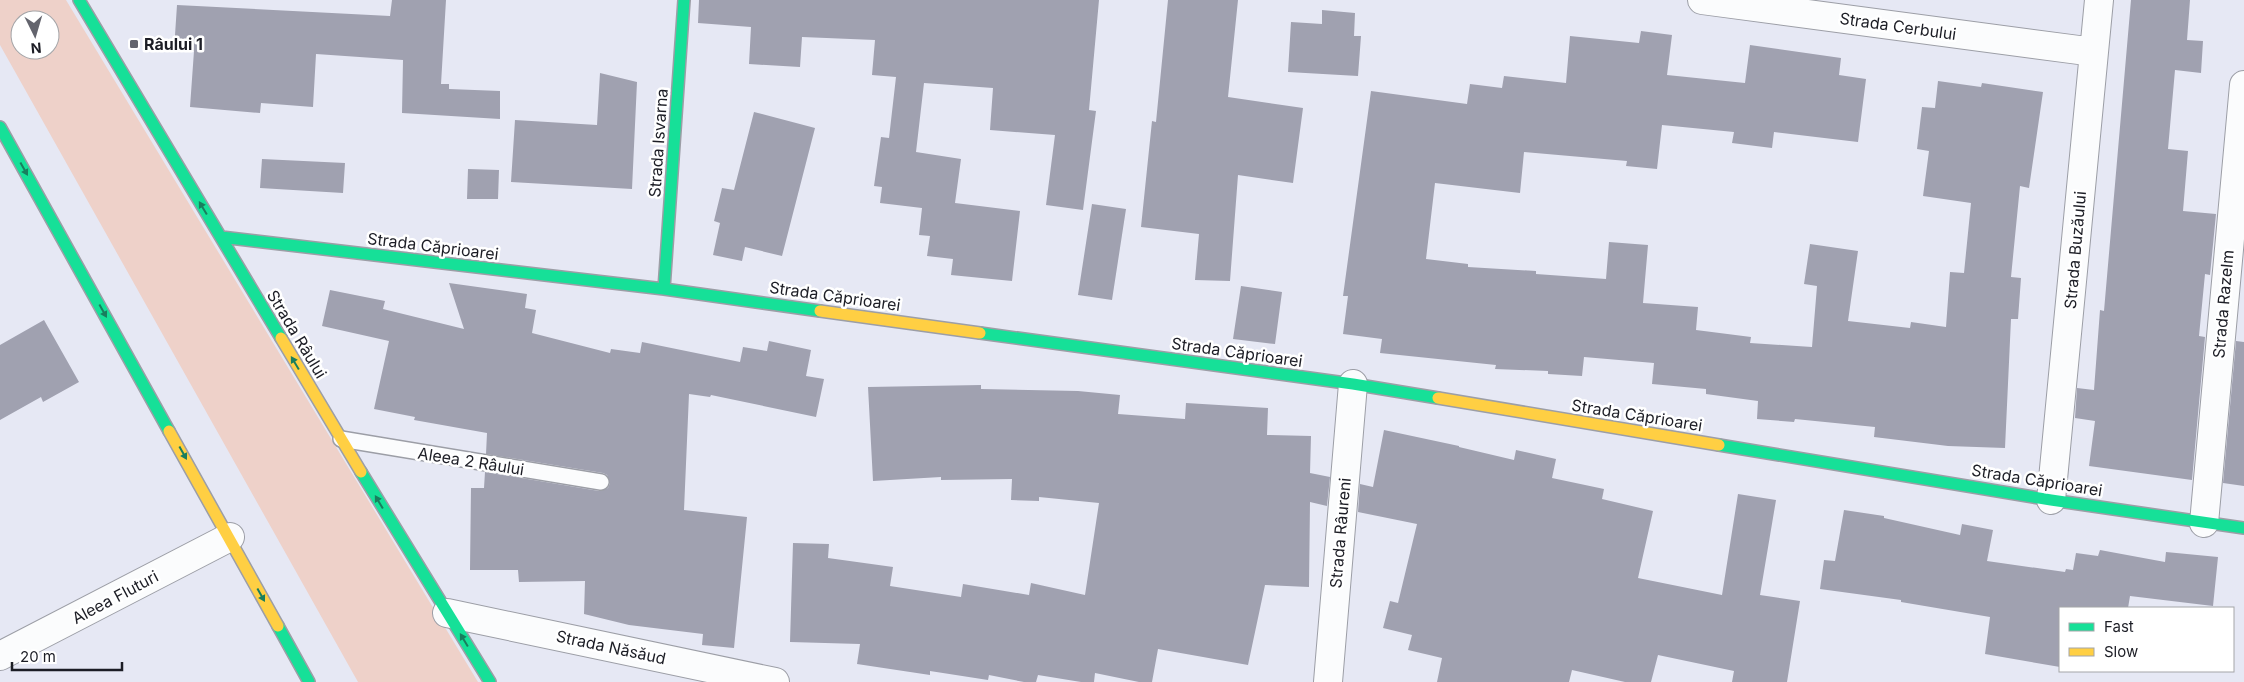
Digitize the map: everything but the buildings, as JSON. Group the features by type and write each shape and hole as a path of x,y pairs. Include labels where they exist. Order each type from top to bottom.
{"street":[{"name":"Strada Râului","path":"79,0 341,439 490,682"},
{"name":"Strada Isvarna","path":"664,289 684,0"},
{"name":"Strada Cerbului","path":"1702,0 2094,52"},
{"name":"Strada Buzăului","path":"2051,500 2099,0"},
{"name":"Strada Razelm","path":"2204,523 2244,85"},
{"path":"0,127 230,537 309,682"},
{"name":"Strada Căprioarei","path":"220,238 664,289 1353,384 2051,500 2244,528"},
{"name":"Strada Râureni","path":"1328,682 1353,384"},
{"name":"Aleea Fluturi","path":"0,656 230,537"},
{"name":"Strada Năsăud","path":"448,613 775,682"}],"lane":[{"name":"Aleea 2 Râului","path":"341,439 601,482"}],"shaded area":[{"path":"0,0 66,0 478,682 358,682 0,45"}],"traffic: fast":[{"path":"79,0 281,338"},
{"path":"664,289 684,0"},
{"path":"0,127 169,431"},
{"path":"221,237 664,289 820,311"},
{"path":"980,333 1353,384 1438,398"},
{"path":"1719,445 2051,500 2244,528"},
{"path":"361,472 490,682"},
{"path":"278,626 309,682"}],"traffic: slow":[{"path":"820,311 980,333"},
{"path":"281,338 361,472"},
{"path":"1438,398 1719,445"},
{"path":"169,431 278,626"}],"place":[{"name":"Râului 1","path":"134,44"}]}
